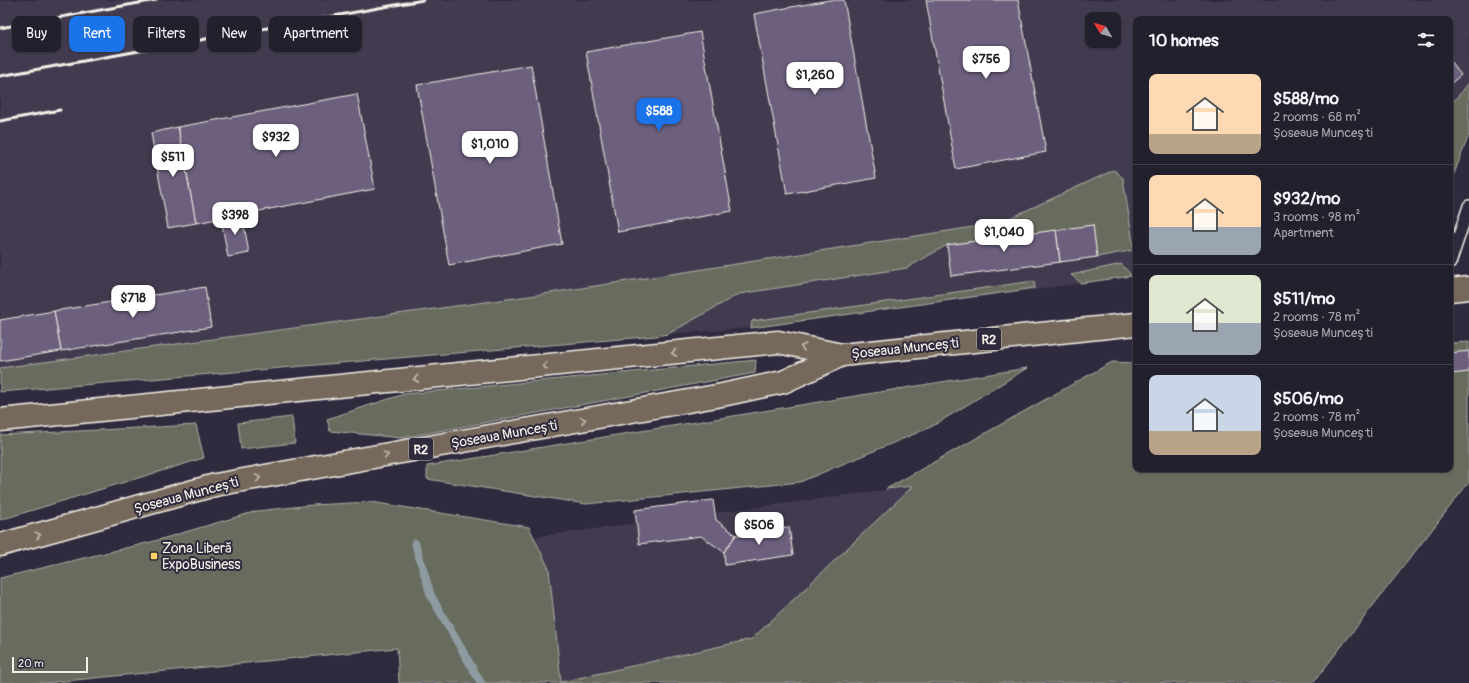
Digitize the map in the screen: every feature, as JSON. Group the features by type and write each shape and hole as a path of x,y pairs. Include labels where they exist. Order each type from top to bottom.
{"main road":[{"path":"1453,290 1469,288"},
{"name":"Șoseaua Muncești","path":"0,420 778,342 842,355 1133,324"},
{"name":"Șoseaua Muncești","path":"0,545 215,485 722,395 782,382 842,355"}],"lane":[{"path":"1453,254 1469,206"}],"shaded area":[{"path":"0,0 1469,0 1469,83 1453,102 1453,16 1133,16 1133,276 751,328 668,334 659,276 537,295 0,368"},
{"path":"1469,83 1469,135 1453,176 1453,102"},
{"path":"1114,170 1123,178 1133,250 1097,257 1093,225 947,245 907,268 739,294 668,334 656,336 0,392 0,368 537,295 999,223"},
{"path":"1121,264 1132,276 1081,283 1071,275"},
{"path":"1034,281 1035,288 751,328 752,321"},
{"path":"1469,342 1469,482 1313,683 399,683 397,648 45,683 0,683 0,578 151,542 257,511 312,505 371,502 529,527 549,569 561,682 752,639 913,486 886,489 1112,362 1133,363 1133,472 1453,472 1453,343"},
{"path":"756,360 755,373 401,438 330,431 327,419 404,394"},
{"path":"1027,368 931,427 800,482 586,504 427,479 427,466"},
{"path":"292,417 295,443 241,449 238,423"},
{"path":"196,425 204,458 0,520 0,435"},
{"path":"914,486 752,640 561,682 549,569 534,537"}],"building":[{"path":"829,0 844,0 876,178 787,194 754,14"},
{"path":"926,0 1018,0 1046,152 956,169"},
{"path":"700,32 732,211 618,232 586,52"},
{"path":"531,65 562,244 449,265 417,85"},
{"path":"1453,65 1461,75 1453,82"},
{"path":"357,94 375,189 196,223 178,127"},
{"path":"178,127 196,223 168,228 151,133"},
{"path":"242,214 249,253 228,257 221,219"},
{"path":"1093,225 1097,257 1060,262 1056,230"},
{"path":"1056,230 1060,262 951,276 947,245"},
{"path":"205,287 211,327 61,351 54,311"},
{"path":"54,311 61,351 0,361 0,320"},
{"path":"1469,351 1469,372 1453,374 1453,353"},
{"path":"713,500 716,520 736,535 724,552 701,536 639,544 635,510"},
{"path":"789,527 793,555 725,565 724,552 736,535"}],"waterway":[{"path":"415,543 431,596 481,683"}],"railway":[{"path":"0,28 156,0"},
{"path":"0,76 423,0"},
{"path":"0,121 60,110"}],"place":[{"name":"Zona Liberă ExpoBusiness","path":"154,556"}]}
